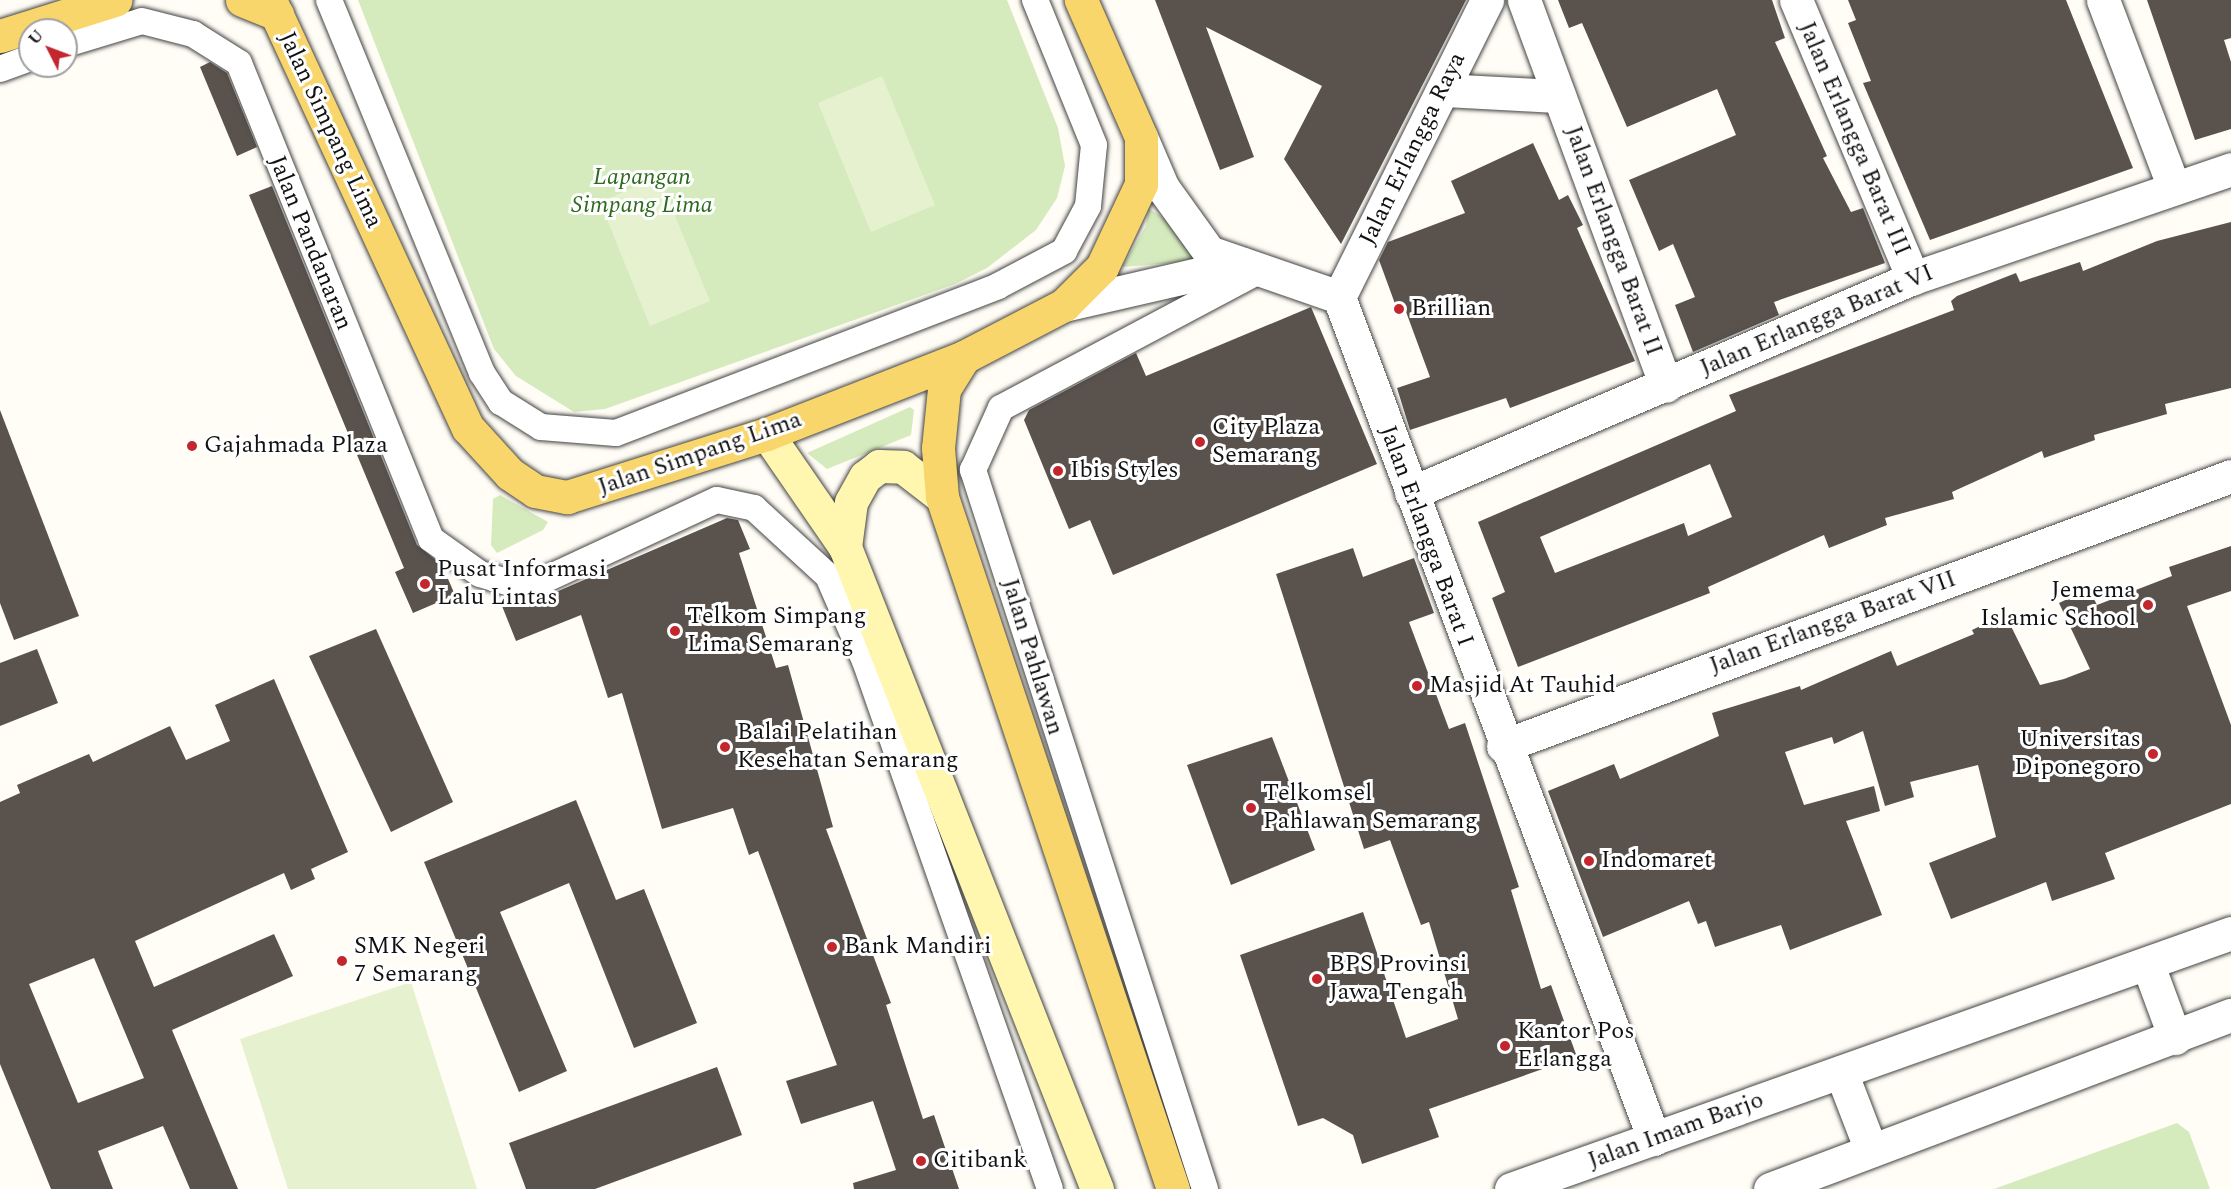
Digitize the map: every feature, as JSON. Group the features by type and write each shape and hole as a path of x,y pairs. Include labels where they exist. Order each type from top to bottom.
{"main road":[{"path":"9,58 115,0"},
{"path":"242,0 274,7"},
{"name":"Jalan Simpang Lima","path":"274,7 468,428 510,474 535,491 567,497 767,434 964,357 1064,305 1102,267 1129,218 1141,184 1141,137 1081,0"},
{"name":"Jalan Pahlawan","path":"964,357 944,389 938,448 942,497 1173,1189"},
{"path":"767,434 845,547 1097,1189"},
{"path":"845,547 851,502 865,477 879,466 903,467 942,497"}],"street":[{"name":"Jalan Simpang Lima","path":"329,0 482,373 501,402 541,427 616,433 998,286 1064,251 1088,206 1094,145 1035,0"},
{"name":"Jalan Erlangga Raya","path":"1339,297 1487,0"},
{"name":"Jalan Erlangga Barat II","path":"1524,0 1666,386"},
{"name":"Jalan Erlangga Barat III","path":"1796,0 1913,278"},
{"path":"2103,0 2174,188"},
{"name":"Jalan Pandanaran","path":"78,40 142,21 193,34 239,63 431,539 480,574 527,588 717,500 754,508 828,576 865,661 1050,1189"},
{"name":"Jalan Erlangga Barat II","path":"1443,90 1559,96"},
{"path":"1141,137 1163,188 1193,233 1209,252 1339,297"},
{"name":"Jalan Erlangga Barat VI","path":"1411,493 1666,386 1913,278 2231,169"},
{"path":"1064,305 1252,267"},
{"name":"Jalan Pahlawan","path":"1205,1189 973,470 1001,408 1252,267"},
{"name":"Jalan Erlangga Barat I","path":"1339,297 1503,746 1654,1139"},
{"name":"Jalan Erlangga Barat VII","path":"1503,746 2231,476"},
{"name":"Jalan Imam Barjo","path":"1511,1189 2148,965 2231,933"},
{"path":"2148,965 2175,1038"},
{"path":"1770,1189 2231,1015"},
{"path":"1841,1072 1871,1150"}],"green space":[{"name":"Lapangan Simpang Lima","path":"358,0 1007,0 1058,128 1065,166 1057,198 1036,230 987,268 955,284 605,409 574,412 516,376 494,349"},
{"path":"882,76 935,205 871,232 818,103"},
{"path":"659,177 710,301 650,326 600,202"},
{"path":"1148,208 1165,219 1196,261 1122,267 1146,226"},
{"path":"910,407 914,410 911,435 827,469 807,453"},
{"path":"500,495 548,522 543,530 497,553 491,545 493,499"},
{"path":"411,982 477,1189 288,1189 240,1039"},
{"path":"2177,1123 2189,1132 2210,1189 1994,1189"}],"building":[{"path":"1155,0 1466,0 1341,244 1284,159 1322,86 1206,27 1254,157 1220,170"},
{"path":"1558,0 1772,0 1785,38 1775,42 1827,156 1823,158 1851,212 1863,208 1885,263 1774,302 1779,315 1693,352 1675,305 1695,297 1673,244 1659,251 1629,180 1736,135 1717,89 1627,127 1582,23 1569,28"},
{"path":"1848,0 2066,0 2133,168 1930,240 1863,83 1871,81 1848,23 1856,20"},
{"path":"2147,0 2231,0 2231,38 2224,40 2231,62 2231,129 2195,140"},
{"path":"210,62 227,73 257,147 237,156 200,67"},
{"path":"1533,143 1559,200 1568,195 1583,225 1577,228 1635,361 1510,408 1506,398 1410,430 1397,388 1430,377 1405,309 1398,312 1379,260 1388,242 1465,213 1451,181"},
{"path":"272,186 417,545 442,565 455,595 413,613 395,572 404,568 249,195"},
{"path":"2231,222 2231,388 2165,404 2167,414 2094,435 2095,440 2044,458 2042,451 1952,492 1954,499 1885,518 1887,525 1829,548 1824,535 1708,587 1710,593 1518,667 1492,598 1505,592 1478,522 1736,411 1729,395 1954,310 1951,301 1957,296 2016,273 2020,282 2080,262 2083,271 2157,241","holes":["1710,464 1732,517 1688,536 1684,523 1555,573 1540,537"]},
{"name":"City Plaza Semarang","path":"1311,307 1377,464 1113,575 1090,520 1069,529 1024,420 1029,410 1136,353 1146,376"},
{"path":"0,410 79,616 14,640 0,603"},
{"path":"727,518 738,520 750,549 739,553 776,668 788,665 833,827 826,829 891,1003 886,1005 923,1119 934,1115 959,1189 854,1189 853,1183 896,1170 873,1101 801,1124 786,1081 837,1065 758,851 749,855 733,808 662,829 622,693 608,698 581,615 516,641 502,606 533,602"},
{"path":"2231,546 2231,591 2187,606 2231,725 2231,804 2105,853 2115,879 2052,901 2046,882 1951,919 1929,863 1996,837 1978,765 1910,782 1914,797 1885,806 1863,731 1834,744 1832,737 1785,752 1804,805 1874,786 1880,811 1846,821 1882,915 1790,950 1781,925 1715,947 1706,921 1698,924 1689,901 1603,937 1548,791 1614,764 1620,779 1719,736 1712,713 1800,686 1801,690 1891,651 1897,666 1974,634 1972,630 2005,614 2040,685 2064,679 2090,669 2059,603 2089,589 2097,605 2172,576 2169,567"},
{"path":"1353,548 1363,577 1414,558 1434,613 1409,622 1449,729 1465,723 1519,887 1511,890 1541,989 1551,985 1577,1057 1429,1109 1439,1137 1362,1164 1353,1135 1323,1118 1298,1126 1240,955 1363,912 1406,1038 1458,1019 1429,922 1421,925 1390,840 1364,849 1276,574"},
{"path":"376,629 453,802 391,832 309,656"},
{"path":"37,649 58,703 0,726 0,663"},
{"path":"274,679 348,852 311,869 315,879 291,890 284,873 135,941 154,987 274,934 293,976 172,1030 238,1189 190,1189 163,1126 98,1151 113,1189 51,1189 0,1064 0,802 20,793 17,785 89,754 93,762 170,726 186,760 230,741 215,705","holes":["94,958 144,1078 78,1103 29,984"]},
{"name":"Telkomsel Pahlawan Semarang","path":"1272,737 1315,850 1231,885 1187,765"},
{"path":"576,800 616,900 644,889 697,1023 634,1048 569,883 500,912 567,1071 519,1092 424,862"},
{"path":"717,1067 742,1135 595,1189 526,1189 509,1143"}],"place":[{"name":"Brillian","path":"1399,309"},
{"name":"City Plaza Semarang","path":"1200,442"},
{"name":"Gajahmada Plaza","path":"192,446"},
{"name":"Ibis Styles","path":"1058,471"},
{"name":"Pusat Informasi Lalu Lintas","path":"425,584"},
{"name":"Jemema Islamic School","path":"2148,605"},
{"name":"Telkom Simpang Lima Semarang","path":"675,631"},
{"name":"Masjid At Tauhid","path":"1417,686"},
{"name":"Balai Pelatihan Kesehatan Semarang","path":"725,747"},
{"name":"Universitas Diponegoro","path":"2153,754"},
{"name":"Telkomsel Pahlawan Semarang","path":"1251,808"},
{"name":"Indomaret","path":"1589,861"},
{"name":"Bank Mandiri","path":"832,947"},
{"name":"SMK Negeri 7 Semarang","path":"342,961"},
{"name":"BPS Provinsi Jawa Tengah","path":"1317,979"},
{"name":"Kantor Pos Erlangga","path":"1505,1046"},
{"name":"Citibank","path":"921,1161"}]}
